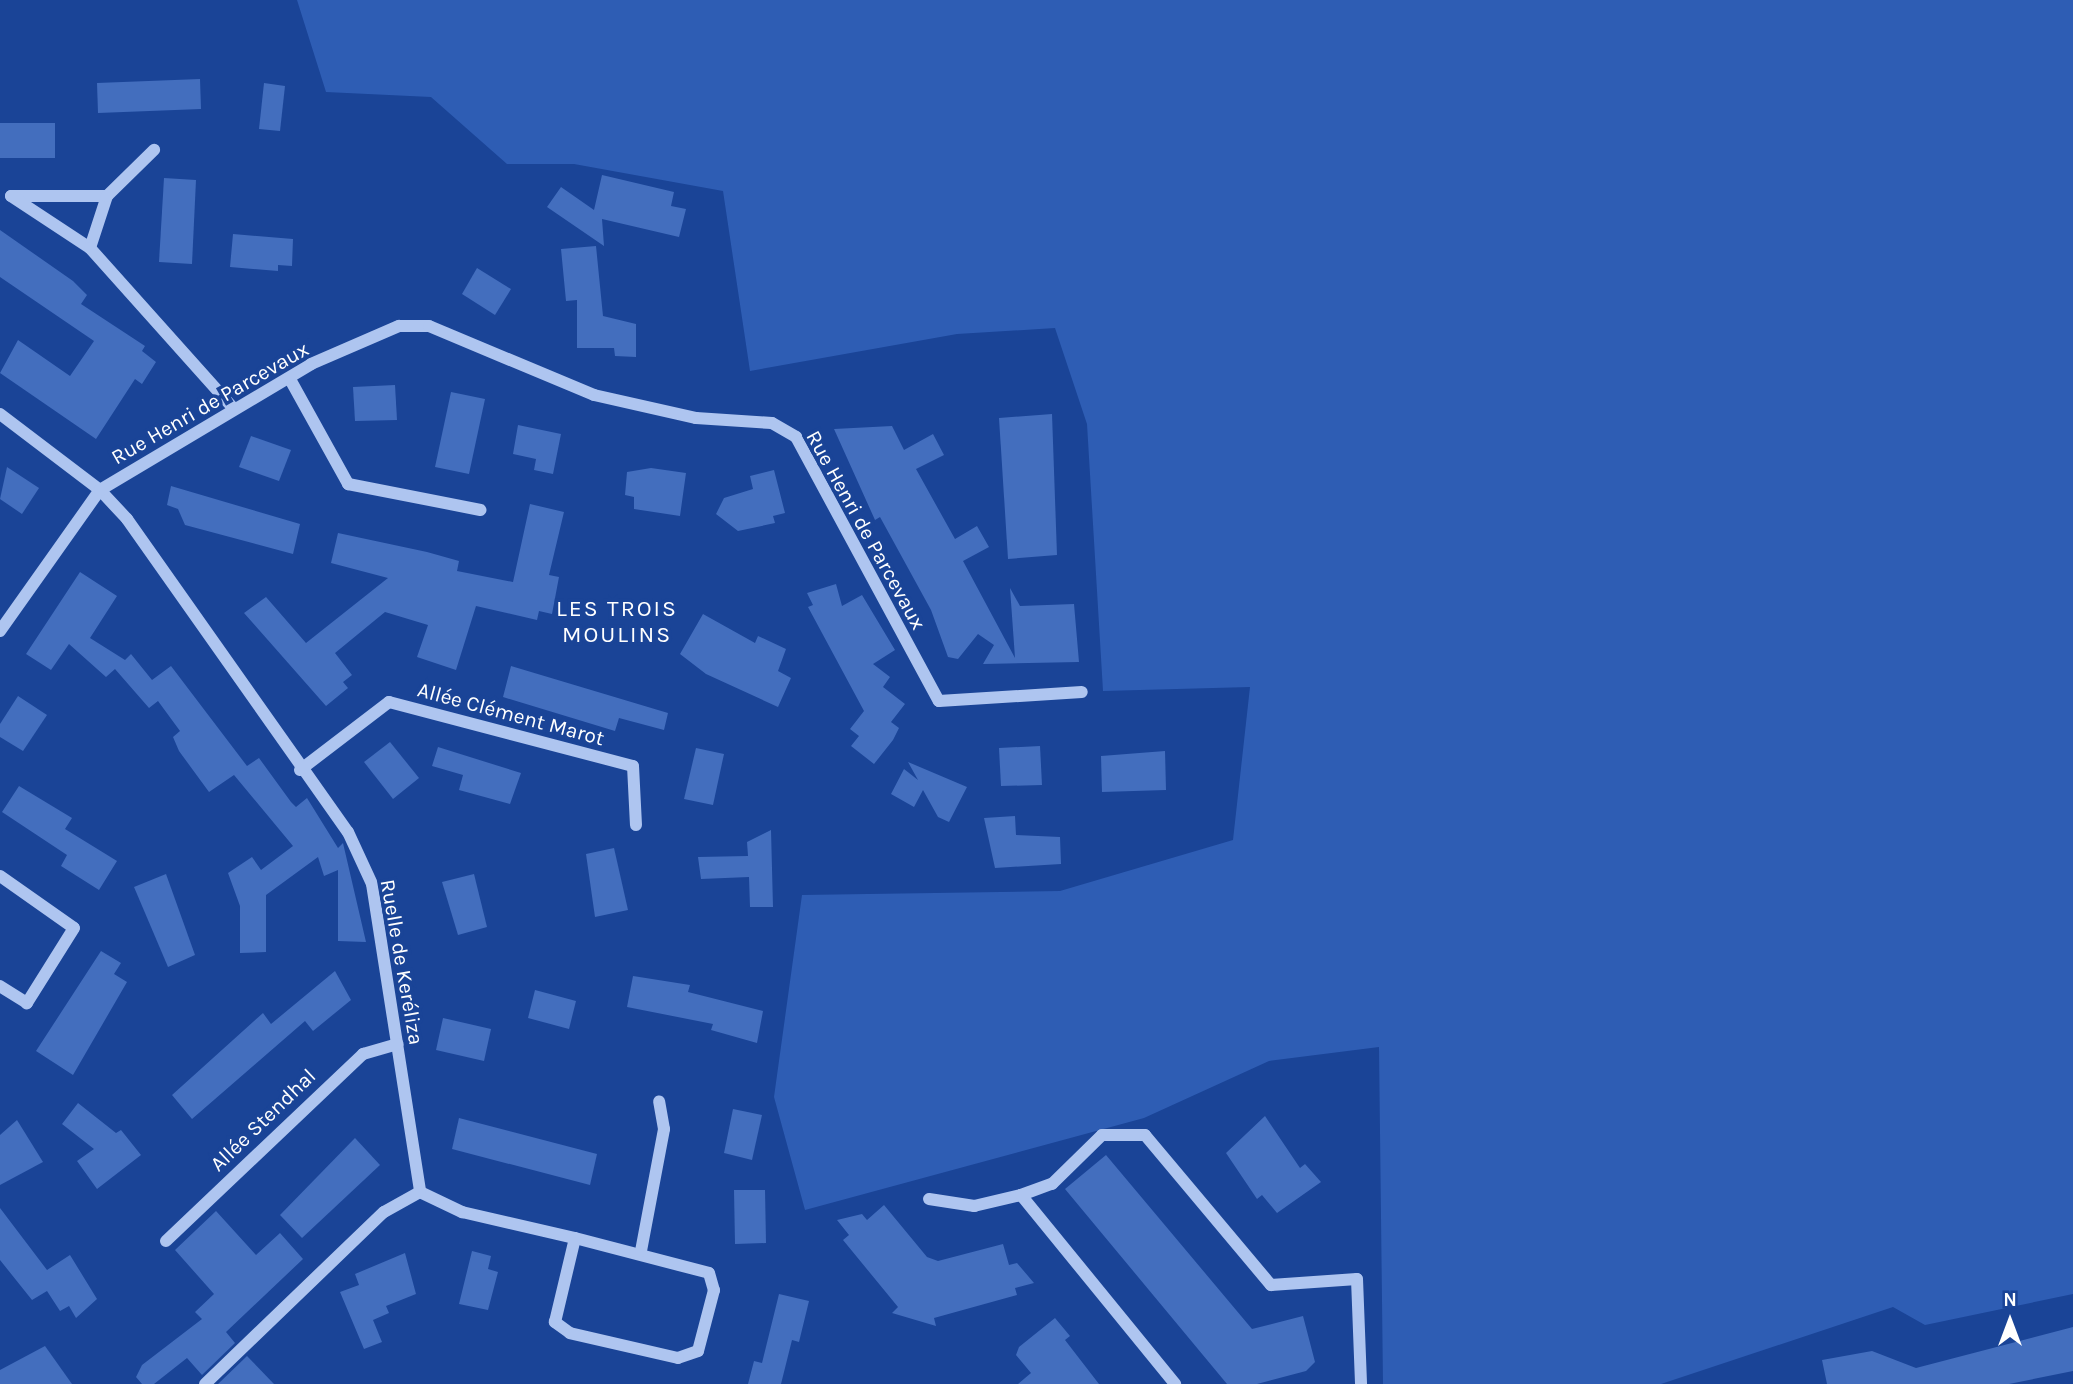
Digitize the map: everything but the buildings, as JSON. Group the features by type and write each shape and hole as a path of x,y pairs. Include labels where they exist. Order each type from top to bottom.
{"street":[{"path":"90,248 107,196 154,150"},
{"path":"107,196 11,196 90,248 233,408"},
{"name":"Rue Henri de Parcevaux","path":"100,490 233,408 291,382 311,364 400,326 429,326 594,396 696,418 772,423 796,436 939,701 1082,692"},
{"path":"291,382 348,484 480,510"},
{"name":"Ruelle de Keréliza","path":"0,414 100,490 127,519 300,770 348,832 372,884 420,1192"},
{"path":"0,631 100,490"},
{"name":"Allée Clément Marot","path":"300,770 389,702 633,766 636,825"},
{"path":"0,876 74,928 27,1003 0,986"},
{"name":"Allée Stendhal","path":"166,1241 345,1069 363,1054 398,1044"},
{"path":"641,1251 664,1129 659,1101"},
{"path":"929,1199 974,1206 1021,1195 1052,1184 1102,1135 1144,1135 1271,1285 1357,1279 1361,1384"},
{"path":"205,1384 384,1212 420,1192 462,1212 641,1251 709,1273 714,1290 698,1351 678,1358 569,1333 555,1322 575,1238"},
{"path":"1021,1195 1175,1384"}],"shaded area":[{"path":"297,0 2073,0 2073,1294 1925,1325 1893,1307 1661,1384 1383,1384 1379,1047 1269,1061 1144,1118 805,1210 774,1097 802,895 1060,891 1233,840 1250,687 1103,691 1087,424 1055,328 957,334 750,371 723,191 574,164 507,164 431,97 326,92"}],"district":[{"name":"LES TROIS MOULINS","path":"617,622"}]}
